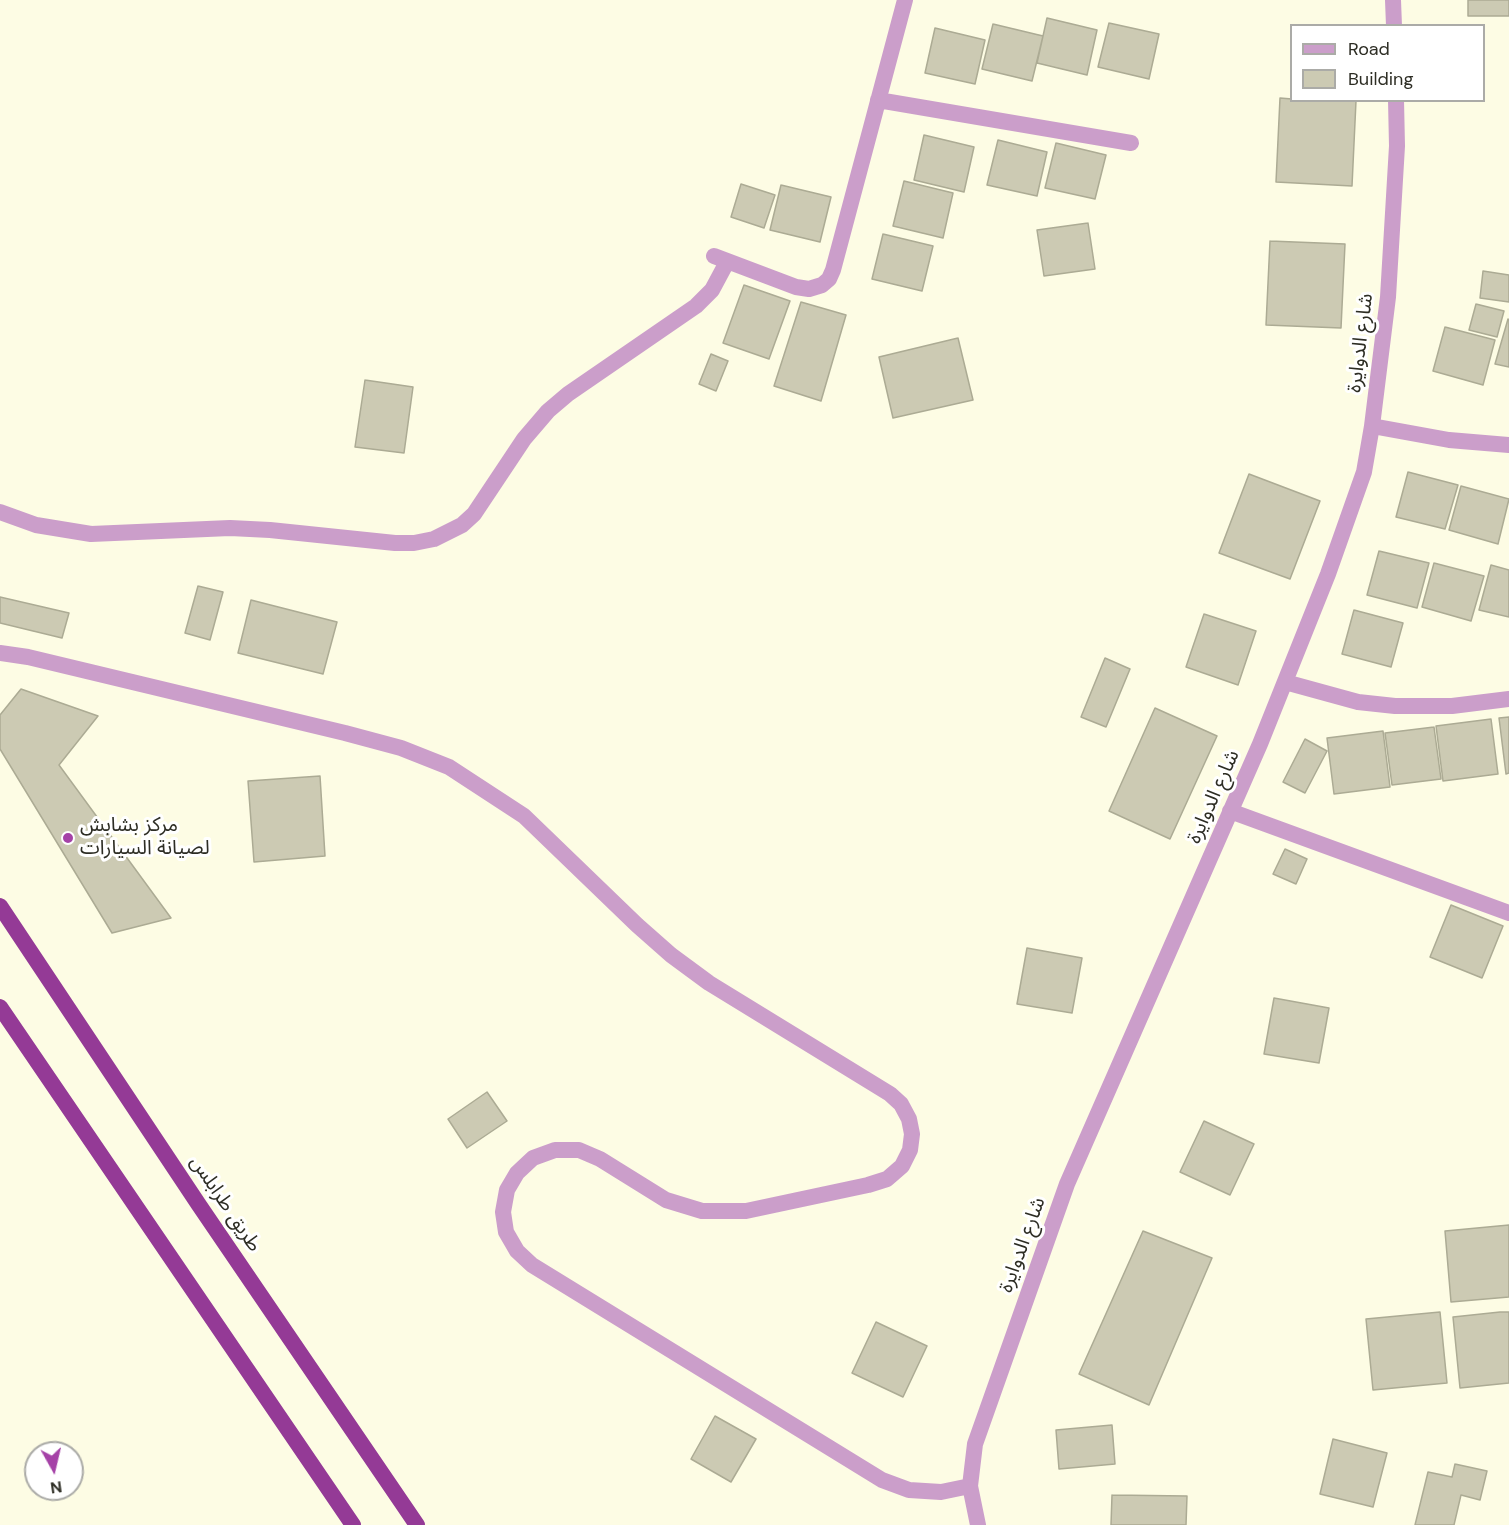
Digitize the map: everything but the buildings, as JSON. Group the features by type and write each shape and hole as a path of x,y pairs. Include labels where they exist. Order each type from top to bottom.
{"highway":[{"name":"طريق طرابلس","path":"0,906 417,1525"},
{"path":"0,1007 353,1525"}],"street":[{"path":"0,512 36,525 91,534 230,528 395,543 414,543 434,539 462,525 474,514 524,440 548,411 575,388 696,306 712,290 720,259 796,287 809,289 822,285 829,279 905,0"},
{"path":"1393,0 1394,24"},
{"path":"878,100 1131,143"},
{"name":"شارع الدوايرة","path":"978,1525 970,1486 975,1444 1067,1184 1285,682 1328,574 1364,472 1388,297 1397,146 1396,102"},
{"path":"1372,426 1449,440 1509,445"},
{"path":"0,653 28,657 345,733 401,748 450,767 524,816 637,925 709,984 891,1095 901,1104 909,1119 912,1134 910,1150 902,1166 887,1179 746,1211 702,1211 666,1200 600,1159 579,1150 555,1150 533,1158 517,1173 507,1190 503,1212 506,1232 517,1251 532,1265 882,1480 909,1490 941,1492 970,1486"},
{"path":"1285,682 1358,702 1395,706 1452,706 1509,699"},
{"path":"1230,811 1509,913"}],"place":[{"name":"مركز بشابش لصيانة السيارات","path":"68,838"}]}
